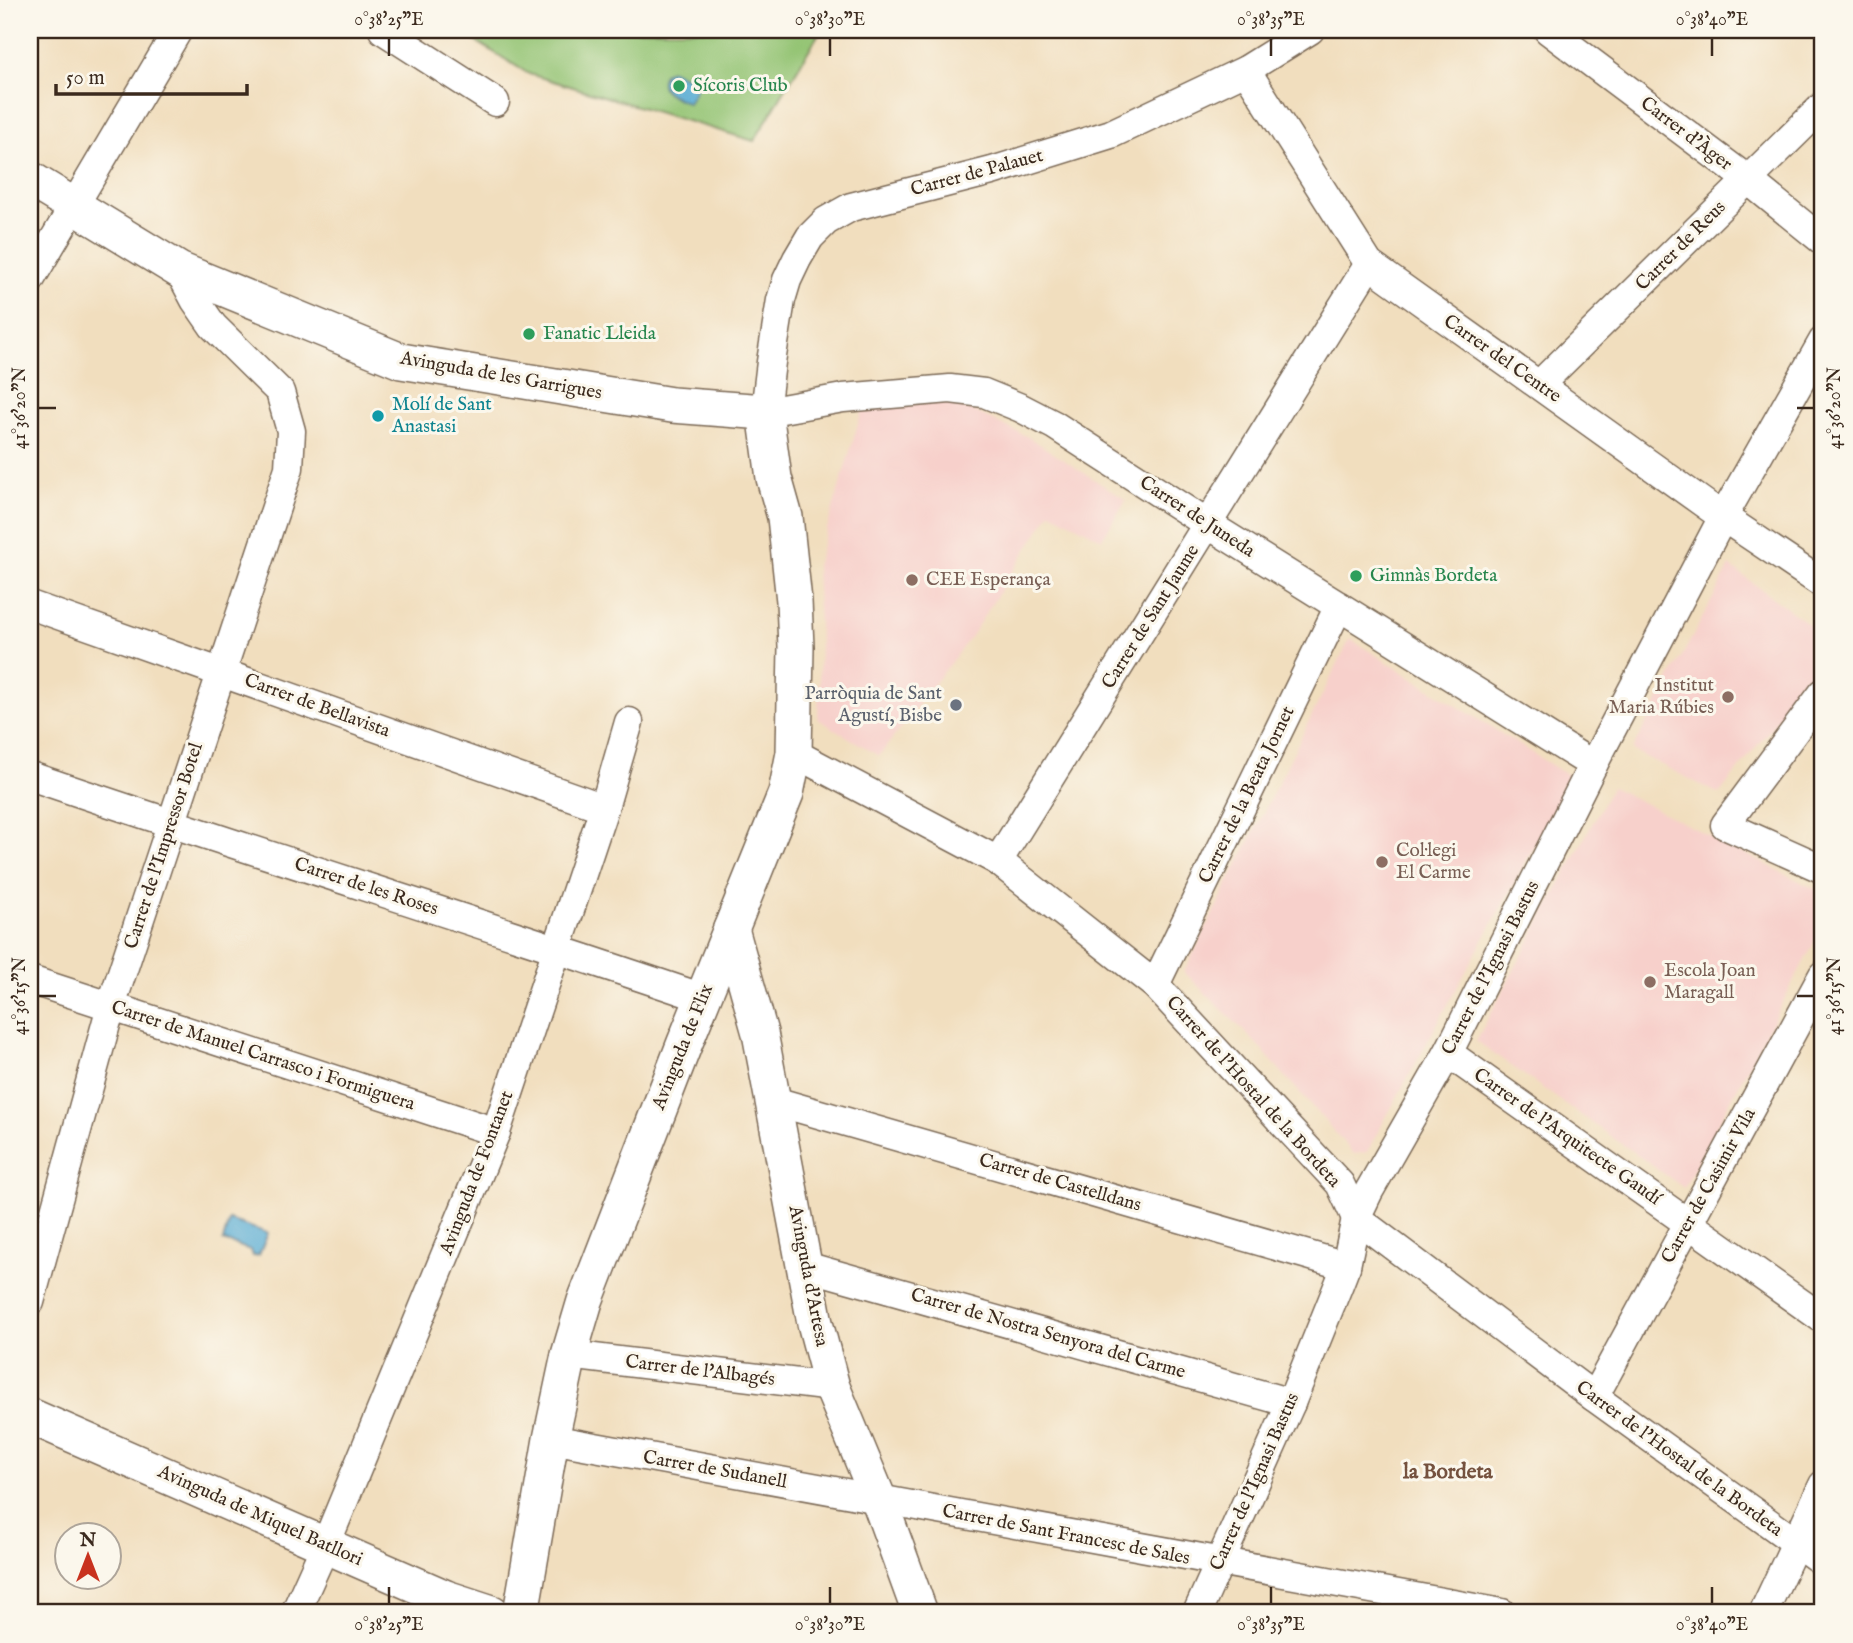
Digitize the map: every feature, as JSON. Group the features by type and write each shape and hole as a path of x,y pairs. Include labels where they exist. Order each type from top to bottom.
{"main road":[{"name":"Avinguda de les Garrigues","path":"30,179 179,270 401,361 672,405 695,406 725,421 752,446 774,478"},
{"path":"695,406 765,412 774,478"},
{"name":"Avinguda de Flix","path":"521,1613 551,1440 569,1355 585,1301 786,793 794,753 796,647 792,560 785,517 774,478"},
{"name":"Avinguda d'Artesa","path":"731,929 756,1013 815,1323 832,1387 879,1500 920,1613"},
{"name":"Avinguda de Miquel Batllori","path":"30,1416 446,1598 492,1613"}],"street":[{"path":"30,280 178,30"},
{"path":"383,30 495,102"},
{"name":"Carrer de Palauet","path":"765,412 769,370 787,280 810,237 826,221 851,207 992,172 1111,134 1246,70 1310,30"},
{"name":"Carrer d'Àger","path":"1548,30 1748,180 1823,241"},
{"name":"Carrer del Centre","path":"1246,70 1369,264 1723,517 1823,584"},
{"name":"Carrer de Reus","path":"1539,386 1823,106"},
{"name":"Carrer de Sant Jaume","path":"998,861 1369,264"},
{"name":"Carrer de l'Impressor Botel","path":"30,1302 111,1006 289,468 290,431 280,392 213,326 179,270"},
{"name":"Carrer de l'Ignasi Bastus","path":"1198,1613 1291,1403 1346,1266 1356,1218 1448,1053 1593,765 1723,517 1823,341"},
{"name":"Carrer de Juneda","path":"765,412 843,398 950,389 984,393 1054,425 1593,765"},
{"name":"Carrer de Bellavista","path":"30,606 604,808"},
{"name":"Carrer de la Beata Jornet","path":"1155,985 1339,606"},
{"path":"1823,693 1725,825 1823,869"},
{"name":"Avinguda de Fontanet","path":"295,1613 496,1132 604,808 629,722"},
{"name":"Carrer de l'Hostal de la Bordeta","path":"794,753 998,861 1155,985 1340,1184 1356,1218 1594,1397 1823,1562"},
{"name":"Carrer de les Roses","path":"30,776 703,998"},
{"name":"Carrer de Casimir Vila","path":"1594,1397 1823,975"},
{"name":"Carrer de Manuel Carrasco i Formiguera","path":"30,980 496,1132"},
{"name":"Carrer de l'Arquitecte Gaudí","path":"1448,1053 1823,1319"},
{"name":"Carrer de Castelldans","path":"774,1101 1346,1266"},
{"name":"Carrer de Nostra Senyora del Carme","path":"805,1266 1291,1403"},
{"name":"Carrer de l'Albagés","path":"569,1355 832,1387"},
{"name":"Carrer de Sudanell","path":"551,1440 879,1500"},
{"path":"1763,1613 1823,1485"},
{"name":"Carrer de Sant Francesc de Sales","path":"879,1500 1502,1613"}],"shaded area":[{"name":"CEE Esperança","path":"922,399 959,404 1028,437 1126,500 1102,539 1051,512 971,636 879,756 818,719 820,644 816,566 865,400"},
{"name":"Institut Maria Rúbies","path":"1730,566 1823,635 1823,662 1719,794 1632,750"},
{"name":"Col·legi El Carme","path":"1350,639 1572,778 1367,1152 1354,1154 1255,1042 1184,972"},
{"name":"Escola Joan Maragall","path":"1612,787 1823,893 1823,926 1684,1188 1476,1041"}],"green space":[{"name":"Sícoris Club","path":"458,30 821,30 754,141 529,74"}],"water":[{"path":"672,70 699,84 688,103 663,88 662,78 665,72"},
{"path":"229,1220 268,1233 259,1255 253,1256 251,1250 223,1241"}],"place":[{"name":"Sícoris Club","path":"679,86"},
{"name":"Fanatic Lleida","path":"529,334"},
{"name":"Molí de Sant Anastasi","path":"378,416"},
{"name":"Gimnàs Bordeta","path":"1356,576"},
{"name":"CEE Esperança","path":"912,580"},
{"name":"Institut Maria Rúbies","path":"1728,697"},
{"name":"Parròquia de Sant Agustí, Bisbe","path":"956,705"},
{"name":"Col·legi El Carme","path":"1382,862"},
{"name":"Escola Joan Maragall","path":"1650,982"}],"district":[{"name":"la Bordeta","path":"1448,1472"}]}
